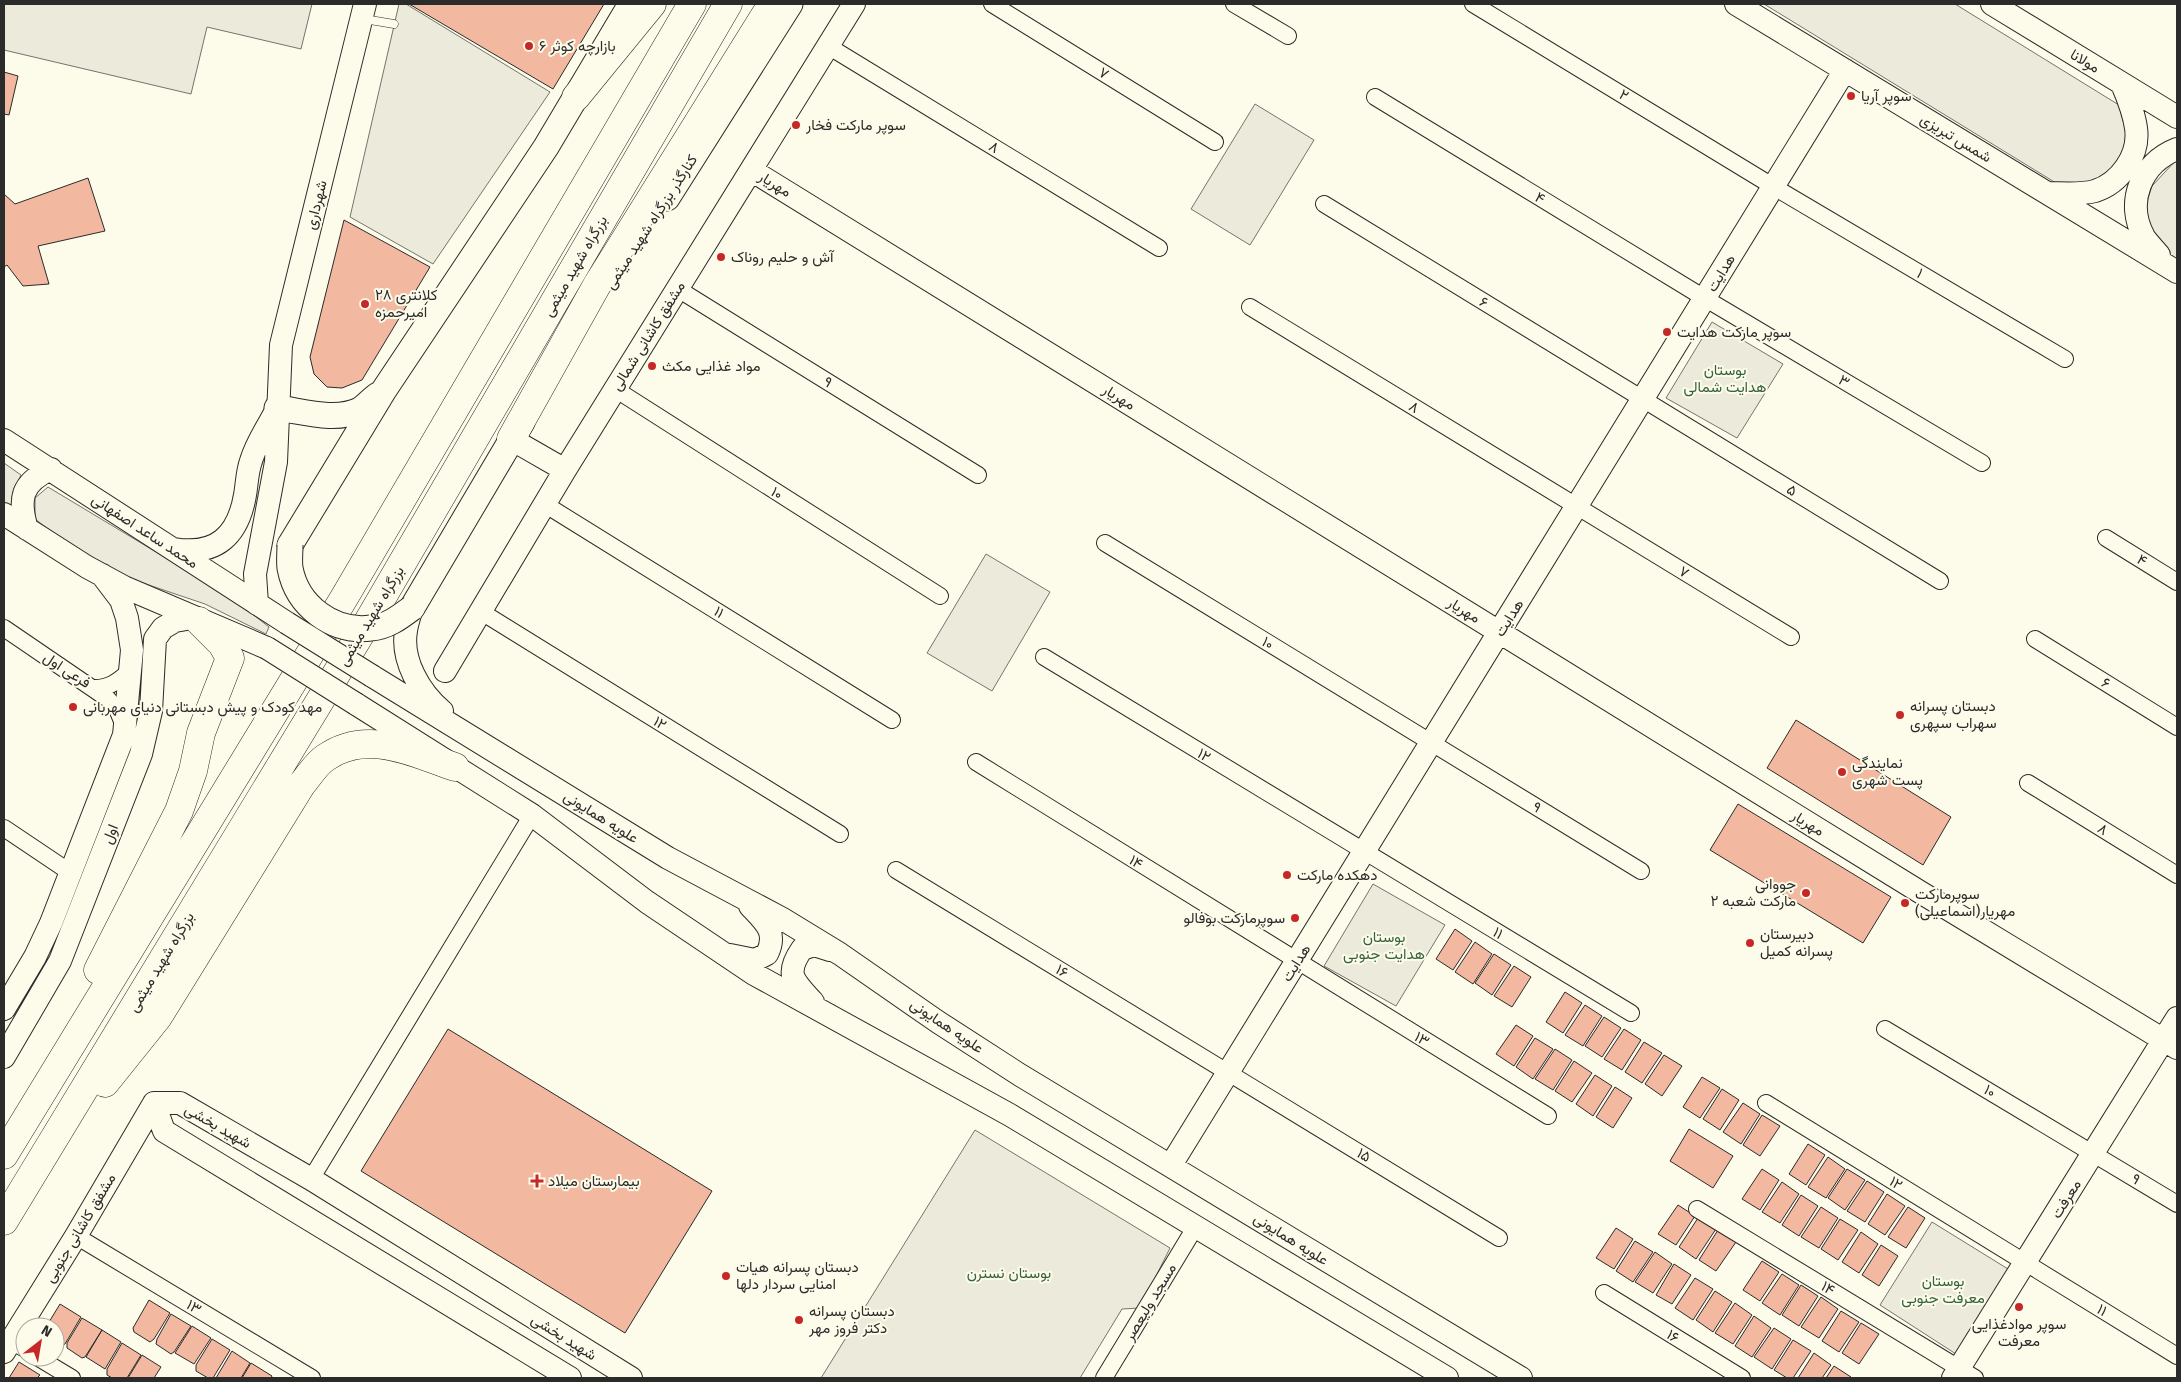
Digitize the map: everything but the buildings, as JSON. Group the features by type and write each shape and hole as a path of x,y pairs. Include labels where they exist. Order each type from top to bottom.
{"highway":[{"path":"576,97 652,4"},
{"name":"بزرگراه شهید میثمی","path":"5,1153 344,598 692,4"},
{"name":"بزرگراه شهید میثمی","path":"4,1221 369,620 728,4"},
{"path":"511,439 597,285 772,4"},
{"path":"5,1153 179,811 192,771 201,733 230,658 222,644 196,620"},
{"path":"35,1170 158,1017 302,784 324,758 345,749 376,742 392,745 455,767"}],"main road":[{"path":"412,608 394,621 372,628 350,628 328,621 310,608 297,590 290,568 290,545 384,390 546,147 630,4"},
{"name":"کنارگذر بزرگراه شهید میثمی","path":"412,608 511,439 790,4"},
{"path":"277,408 326,415 344,414 360,410 384,390"}],"street":[{"name":"مشفق کاشانی شمالی","path":"445,671 546,505 565,470 854,4"},
{"name":"۷","path":"992,4 1215,142"},
{"path":"1234,4 1288,36"},
{"name":"۲","path":"1473,4 1774,186"},
{"name":"شمس تبریزی","path":"1736,4 2175,270"},
{"name":"مولانا","path":"1992,4 2177,117"},
{"name":"شهرداری","path":"257,604 254,574 276,462 281,345 364,11"},
{"name":"۸","path":"828,46 1159,248"},
{"name":"هدایت","path":"1171,1165 1845,70"},
{"path":"2047,193 2075,194 2094,191 2112,182 2126,169 2135,150 2137,130 2122,84"},
{"name":"۴","path":"1375,97 1706,298"},
{"path":"2175,270 2145,239 2137,221 2135,202 2140,183 2150,166 2165,154 2177,149"},
{"name":"مهریار","path":"752,170 1904,882 2171,1044"},
{"name":"۱","path":"1774,186 2065,359"},
{"name":"۶","path":"1324,204 1644,399"},
{"name":"۹","path":"678,289 978,475"},
{"name":"۳","path":"1706,298 1982,463"},
{"name":"۸","path":"1250,307 1577,507"},
{"name":"۱۰","path":"615,390 940,596"},
{"name":"۵","path":"1644,399 1940,582"},
{"path":"174,549 192,552 209,549 225,540 237,521 245,497 250,462 277,408"},
{"path":"511,439 565,470"},
{"name":"محمد ساعد اصفهانی","path":"4,440 372,676"},
{"path":"26,529 21,507 23,493 37,476 51,469"},
{"name":"۱۱","path":"546,505 892,720"},
{"name":"۷","path":"1577,507 1791,637"},
{"path":"4,514 102,576 196,620 267,648 532,815 647,902 717,950 824,1014 1010,1114 1447,1378"},
{"name":"۴","path":"2106,538 2177,582"},
{"name":"۱۰","path":"1105,543 1432,743"},
{"name":"اول","path":"4,1009 35,956 71,873 115,762 125,730 132,650 127,618 121,600 102,576"},
{"path":"412,608 405,632 406,654 415,677 433,704 477,740"},
{"name":"۱۲","path":"480,611 840,834"},
{"name":"اول","path":"4,1057 60,961 138,762 151,711 155,640 163,628 174,621 196,620"},
{"name":"فرعی اول","path":"4,628 94,688 104,688 114,684 131,670"},
{"name":"۶","path":"2035,639 2177,728"},
{"name":"۱۲","path":"1044,657 1364,853"},
{"name":"علویه همایونی","path":"372,676 668,858 743,898 840,954 938,1022 1012,1069 1521,1378"},
{"path":"94,688 117,709 125,730"},
{"name":"۹","path":"1432,743 1641,871"},
{"name":"۱۴","path":"976,762 1296,962"},
{"name":"۸","path":"2028,783 2177,875"},
{"path":"311,1179 532,815"},
{"path":"4,828 71,873"},
{"name":"۱۱","path":"1364,853 1631,1014"},
{"name":"۱۶","path":"896,870 1228,1072"},
{"path":"717,950 739,958 755,960 767,954 772,943 770,931 743,898"},
{"path":"824,1014 798,986 792,974 792,963 802,949 814,945 840,954"},
{"name":"۱۳","path":"1296,962 1548,1116"},
{"name":"معرفت","path":"1963,1375 2026,1264 2094,1153 2171,1044 2177,1018"},
{"name":"۱۰","path":"1884,1029 2094,1153"},
{"name":"۱۵","path":"1228,1072 1500,1238"},
{"name":"شهید بخشی","path":"570,1378 164,1131 154,1104 180,1103 311,1179 620,1375"},
{"name":"۱۲","path":"1766,1103 2026,1264"},
{"name":"مشفق کاشانی جنوبی","path":"13,1347 154,1104"},
{"name":"۹","path":"2094,1153 2177,1204"},
{"name":"۱۴","path":"1697,1209 1963,1375"},
{"name":"مسجد ولیعصر","path":"1104,1378 1196,1226"},
{"name":"۱۳","path":"76,1236 312,1378"},
{"name":"۱۱","path":"2026,1264 2177,1356"},
{"name":"۱۶","path":"1604,1293 1742,1378"},
{"path":"54,1367 72,1378"}],"lane":[{"path":"364,11 394,24"}],"green space":[{"path":"1764,4 1955,4 2119,105 2127,136 2120,164 2096,187 2069,191"},
{"path":"1255,104 1314,140 1250,245 1191,209"},
{"path":"2177,159 2177,265 2141,220 2152,186"},
{"name":"بوستان هدایت شمالی","path":"1712,322 1783,364 1737,438 1666,398"},
{"path":"4,463 21,475 13,492 12,512 4,505"},
{"path":"48,487 166,558 210,581 269,627 266,634 205,604 131,579 73,548 35,519 35,498"},
{"path":"986,554 1050,592 992,691 927,653"},
{"name":"بوستان هدایت جنوبی","path":"1373,884 1445,925 1396,1006 1324,966"},
{"name":"بوستان نسترن","path":"975,1130 1170,1248 1140,1308 1122,1309 1080,1378 821,1378"},
{"name":"بوستان معرفت جنوبی","path":"1932,1222 2008,1269 1956,1354 1880,1305"}],"shaded area":[{"path":"4,4 312,4 301,49 207,27 191,94 4,50"},
{"path":"399,4 406,4 550,92 433,264 350,217"}],"place":[{"name":"بازارچه کوثر ۶","path":"529,46"},
{"name":"سوپر آریا","path":"1851,96"},
{"name":"سوپر مارکت فخار","path":"796,125"},
{"name":"آش و حلیم روناک","path":"721,257"},
{"name":"کلانتری ۲۸ امیرحمزه","path":"365,304"},
{"name":"سوپر مارکت هدایت","path":"1667,332"},
{"name":"مواد غذایی مکث","path":"652,366"},
{"name":"مهد کودک و پیش دبستانی دنیای‌ مهربانی","path":"73,707"},
{"name":"دبستان پسرانه سهراب سپهری","path":"1900,715"},
{"name":"نمایندگی پست شهری","path":"1842,772"},
{"name":"دهکده مارکت","path":"1287,875"},
{"name":"جووانی مارکت شعبه ۲","path":"1806,893"},
{"name":"سوپرمارکت مهریار(اسماعیلی)","path":"1905,903"},
{"name":"سوپرمارکت بوفالو","path":"1295,918"},
{"name":"دبیرستان پسرانه کمیل","path":"1750,943"},
{"name":"بیمارستان میلاد","path":"537,1181"},
{"name":"دبستان پسرانه هیات امنایی سردار دلها","path":"726,1276"},
{"name":"سوپر موادغذایی معرفت","path":"2019,1307"},
{"name":"دبستان پسرانه دکتر فروز مهر","path":"799,1320"}]}
